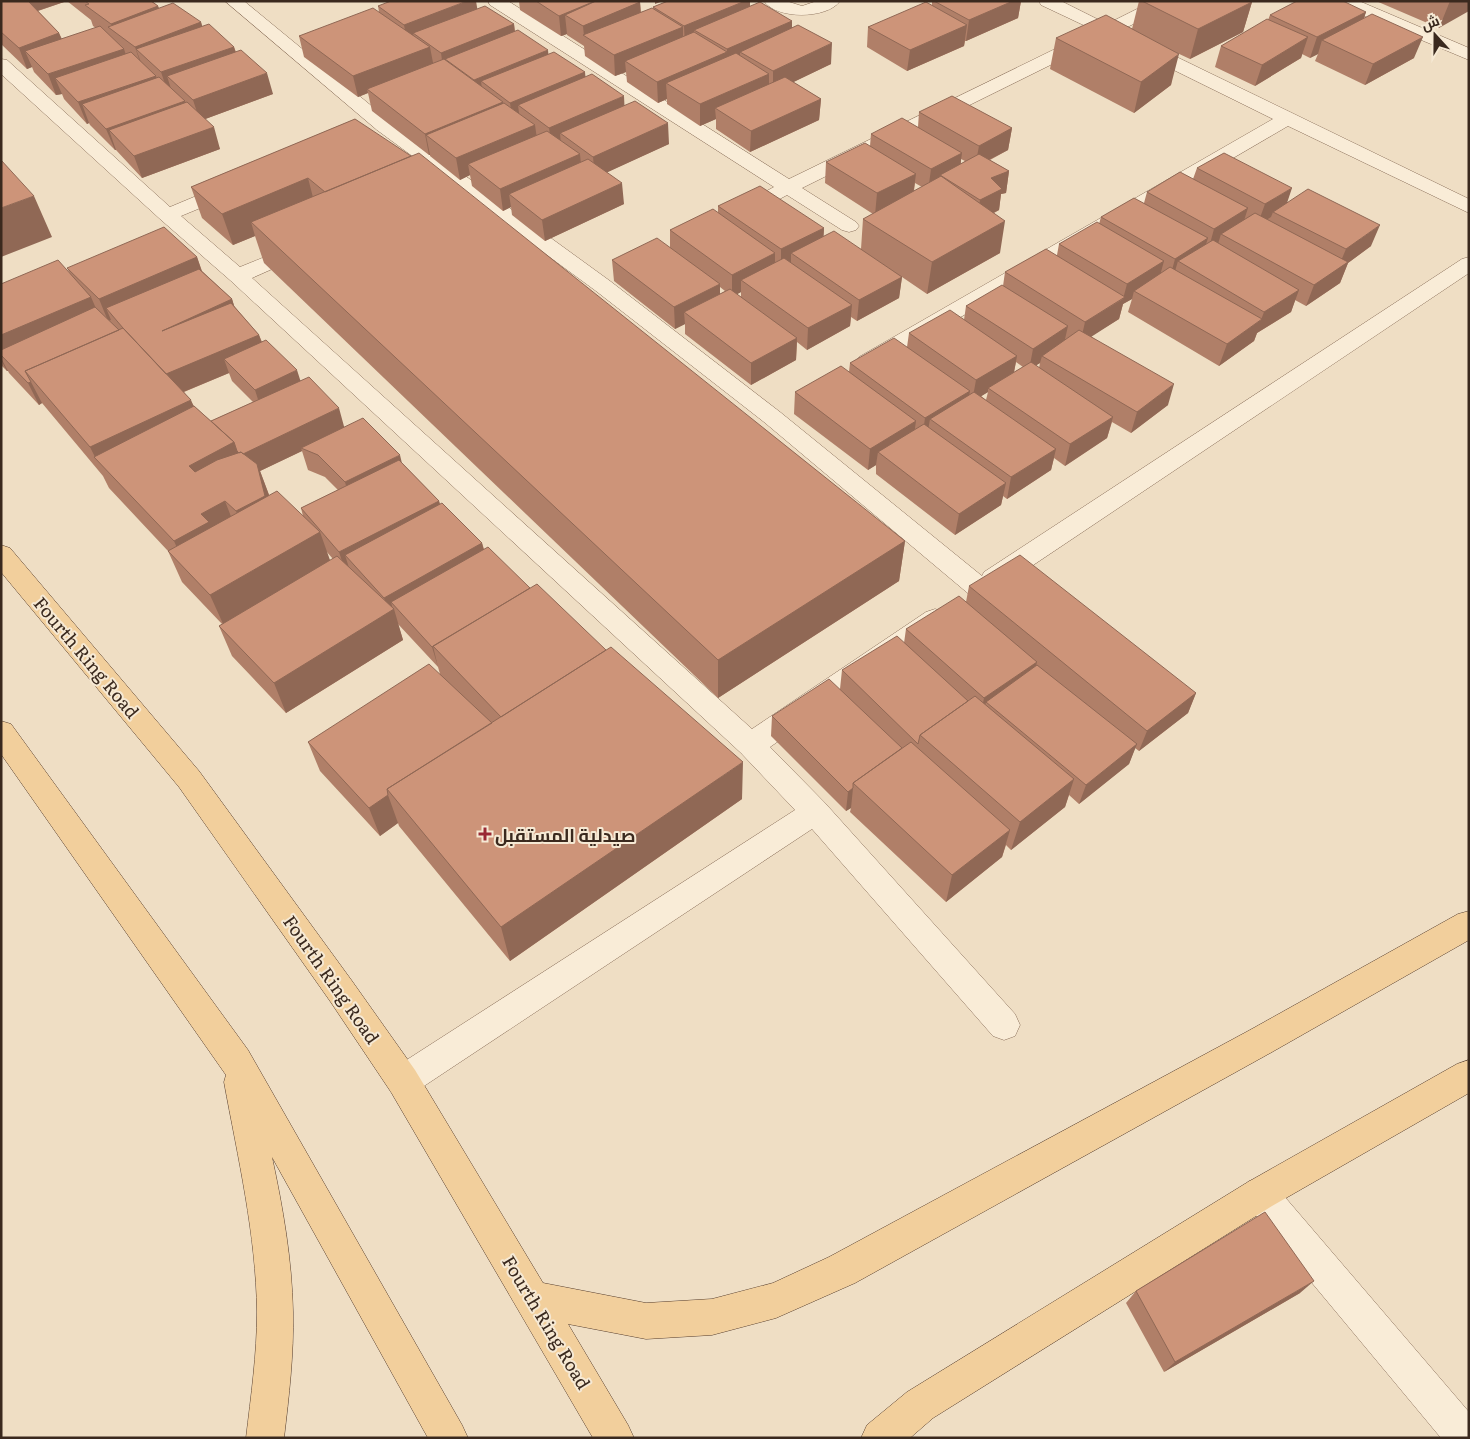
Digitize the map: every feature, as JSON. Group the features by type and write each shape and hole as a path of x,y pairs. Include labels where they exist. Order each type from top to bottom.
{"main road":[{"name":"Fourth Ring Road","path":"1,554 189,779 341,991 403,1081 614,1438"},
{"path":"1,732 236,1061 449,1438"},
{"path":"534,1300 646,1321 712,1317 776,1300 842,1270 1261,1041 1469,924"},
{"path":"236,1061 267,1223 274,1293 274,1368 265,1438"},
{"path":"880,1438 920,1405 1260,1194 1469,1074"}],"street":[{"path":"233,1 375,129 612,281 780,412 966,598"},
{"path":"496,1 849,226"},
{"path":"772,1 790,10 804,12 832,1"},
{"path":"1047,1 1105,31 1469,207"},
{"path":"726,220 788,187 1167,1"},
{"path":"1344,1 1467,52"},
{"path":"578,54 596,47"},
{"path":"1,64 167,216 185,241 238,276 751,745 816,812 1004,1025"},
{"path":"850,372 1286,119"},
{"path":"167,216 248,182"},
{"path":"238,276 313,243"},
{"path":"751,745 966,598 1469,263"},
{"path":"403,1081 816,812"},
{"path":"1260,1194 1466,1438"}],"building":[{"path":"1,1 28,1 59,33 19,48 1,32"},
{"path":"85,1 151,1 158,6 111,24 85,5 89,4"},
{"path":"391,1 467,1 404,25 378,6"},
{"path":"536,1 595,1 559,16"},
{"path":"596,1 640,2 583,26 565,15"},
{"path":"668,1 745,1 684,26 653,7"},
{"path":"934,1 1013,1 969,20"},
{"path":"1142,1 1252,1 1252,2 1198,29"},
{"path":"1297,1 1343,1 1366,12 1317,37 1270,15"},
{"path":"760,2 792,21 727,49 694,30"},
{"path":"926,2 967,25 910,50 868,27"},
{"path":"173,3 201,22 135,47 108,27"},
{"path":"485,6 514,24 441,53 413,33"},
{"path":"373,8 430,47 353,76 299,36"},
{"path":"652,8 683,27 614,55 583,35"},
{"path":"1372,14 1423,37 1373,64 1322,40"},
{"path":"1106,15 1179,54 1141,82 1056,38"},
{"path":"1267,19 1308,37 1262,65 1221,46"},
{"path":"209,24 234,47 161,72 136,49"},
{"path":"798,25 832,43 773,71 740,52"},
{"path":"100,26 124,49 48,74 25,51"},
{"path":"518,30 548,50 474,80 445,59"},
{"path":"694,32 727,52 657,82 625,61"},
{"path":"241,50 267,73 193,100 167,76"},
{"path":"131,52 156,76 78,102 55,78"},
{"path":"554,52 585,72 510,103 481,81"},
{"path":"736,53 769,74 700,104 666,83"},
{"path":"444,59 503,102 425,134 367,89"},
{"path":"592,74 624,96 549,128 518,105"},
{"path":"159,77 185,101 106,129 82,104"},
{"path":"785,77 821,99 751,131 715,108"},
{"path":"952,96 1012,128 979,146 919,112"},
{"path":"635,101 668,123 593,157 560,133"},
{"path":"187,102 214,127 134,156 109,130"},
{"path":"504,103 535,125 456,158 426,135"},
{"path":"902,118 962,153 931,169 871,134"},
{"path":"355,119 411,156 325,192 308,178 222,214 191,187"},
{"path":"547,131 580,154 500,189 468,164"},
{"path":"865,143 916,174 877,193 826,162"},
{"path":"419,153 905,541 718,660 251,222"},
{"path":"1224,153 1292,188 1265,204 1197,168"},
{"path":"979,154 1009,171 991,178 1002,189 980,200 940,175"},
{"path":"588,159 622,183 542,220 509,194"},
{"path":"1,160 34,196 1,208"},
{"path":"1180,172 1248,208 1214,229 1147,192"},
{"path":"941,176 1005,221 932,262 863,219"},
{"path":"760,186 824,228 781,249 718,206"},
{"path":"1308,189 1380,225 1346,249 1273,212"},
{"path":"1134,198 1208,238 1175,259 1101,217"},
{"path":"713,209 775,253 732,275 670,230"},
{"path":"1255,213 1348,262 1314,285 1221,234"},
{"path":"1097,222 1164,261 1127,284 1059,244"},
{"path":"164,227 197,257 99,299 67,268"},
{"path":"834,231 902,277 859,300 791,253"},
{"path":"657,238 720,284 674,307 612,260"},
{"path":"1213,240 1299,290 1264,312 1178,261"},
{"path":"1046,249 1125,297 1085,322 1005,272"},
{"path":"784,258 852,305 808,328 741,280"},
{"path":"58,260 91,297 1,335 1,284"},
{"path":"1170,267 1262,319 1227,344 1134,291"},
{"path":"199,269 232,299 162,331 231,303 259,335 166,374 106,308"},
{"path":"1002,285 1068,326 1033,349 966,306"},
{"path":"730,289 797,338 751,363 684,312"},
{"path":"95,307 119,330 25,371 31,382 28,383 1,355 1,350"},
{"path":"950,310 1017,356 976,380 909,333"},
{"path":"123,328 191,400 90,447 25,371"},
{"path":"1079,330 1174,384 1137,412 1042,356"},
{"path":"894,338 970,391 925,418 850,363"},
{"path":"266,340 297,370 255,390 224,359"},
{"path":"1031,362 1113,417 1070,444 988,388"},
{"path":"841,366 916,421 870,449 795,392"},
{"path":"309,377 339,408 243,454 237,451 234,442 211,421"},
{"path":"974,392 1056,449 1011,477 930,419"},
{"path":"194,406 234,442 189,466 195,472 217,460 241,452 257,464 265,496 236,511 225,501 201,514 209,522 174,541 94,457"},
{"path":"363,418 400,455 345,482 318,455 301,448"},
{"path":"924,424 1006,483 959,514 878,452"},
{"path":"399,460 439,501 339,552 301,508"},
{"path":"277,491 320,532 210,595 168,551"},
{"path":"442,503 482,543 384,598 345,555"},
{"path":"488,547 530,588 432,647 391,602"},
{"path":"1020,555 1196,693 1147,731 969,586"},
{"path":"337,556 394,609 274,683 219,626"},
{"path":"537,584 606,650 501,717 433,646"},
{"path":"959,596 1037,662 984,698 906,629"},
{"path":"897,636 968,701 920,735 918,744 842,670"},
{"path":"611,647 743,762 501,927 387,789"},
{"path":"429,664 492,723 387,789 388,795 369,808 308,742"},
{"path":"1037,665 1137,744 1086,785 986,702"},
{"path":"829,679 902,748 853,783 853,788 848,792 772,716"},
{"path":"975,696 1074,779 1020,822 920,735"},
{"path":"911,742 1010,830 952,875 853,783"},
{"path":"1265,1212 1314,1281 1175,1362 1136,1291"}],"place":[{"name":"صيدلية المستقبل","path":"485,834"}]}
